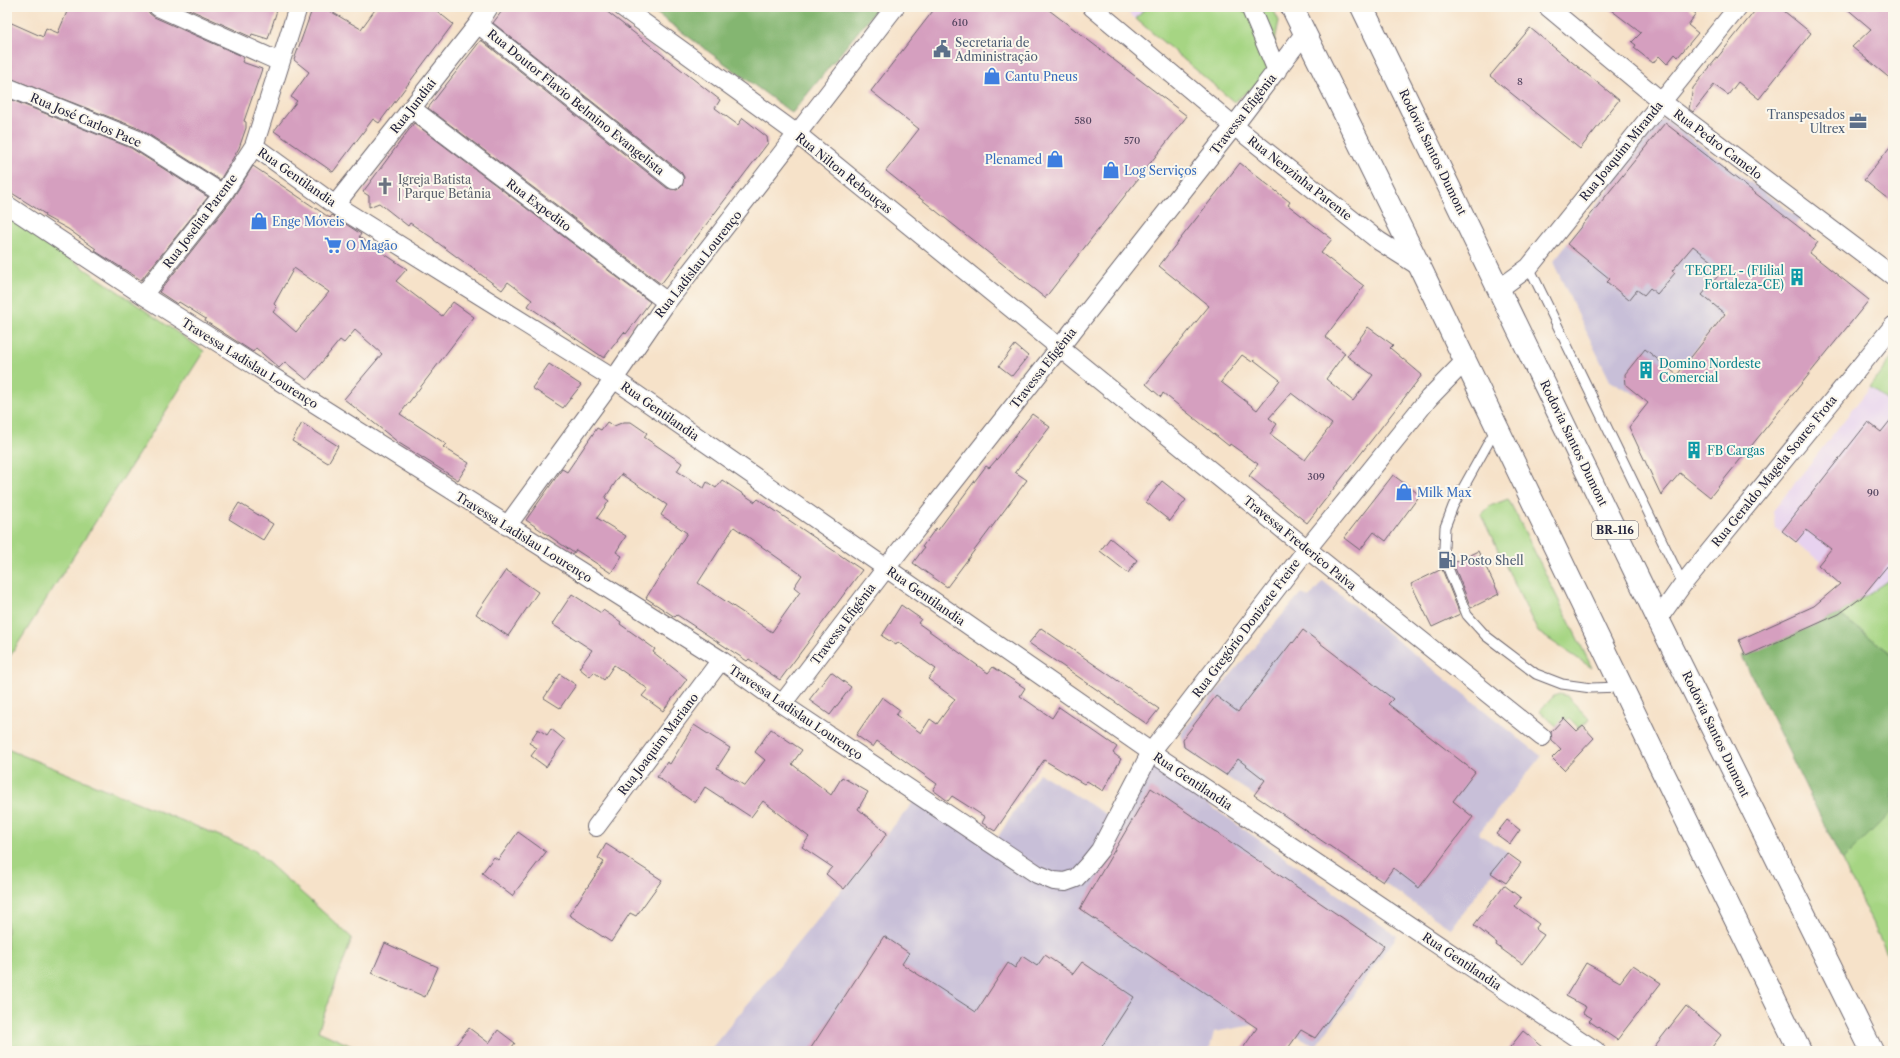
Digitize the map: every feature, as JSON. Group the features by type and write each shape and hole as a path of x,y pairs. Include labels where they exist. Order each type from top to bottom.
{"highway":[{"path":"1292,7 1420,267 1622,687 1800,1051"},
{"name":"Rodovia Santos Dumont","path":"1362,7 1658,619 1872,1051"}],"street":[{"path":"158,7 280,62"},
{"name":"Rua Joselita Parente","path":"143,296 223,194 254,146 298,7"},
{"name":"Rua Jundiaí","path":"335,204 478,24 489,7"},
{"name":"Rua Nilton Rebouças","path":"622,7 797,134 1060,347"},
{"name":"Rua Ladislau Lourenço","path":"507,526 614,379 667,302 895,7"},
{"name":"Rua Nenzinha Parente","path":"1092,7 1234,126 1379,241 1420,267"},
{"path":"1250,7 1276,71"},
{"name":"Rua Pedro Camelo","path":"1548,7 1661,101 1893,276"},
{"name":"Rua Joaquim Miranda","path":"1499,289 1529,267 1738,7"},
{"name":"Rua Doutor Flavio Belmino Evangelista","path":"478,24 674,180"},
{"name":"Travessa Efigênia","path":"782,704 886,568 1234,126 1304,34"},
{"name":"Rua José Carlos Pace","path":"7,87 136,139 223,194"},
{"name":"Rua Expedito","path":"411,108 667,302"},
{"name":"Rua Gentilandia","path":"254,146 335,204 614,379 1151,752 1596,1051"},
{"name":"Travessa Ladislau Lourenço","path":"7,205 143,296 721,660 782,704 1037,874"},
{"name":"Rua Geraldo Magela Soares Frota","path":"1658,619 1683,584 1893,326"},
{"name":"Travessa Frederico Paiva","path":"1060,347 1307,549 1542,737"},
{"name":"Rua Gregório Donizete Freire","path":"1037,874 1054,881 1065,882 1076,878 1100,850 1151,752 1307,549 1429,398 1465,361"},
{"name":"Rua Joaquim Mariano","path":"596,827 721,660"}],"lane":[{"path":"1529,267 1683,584"},
{"path":"1497,428 1453,506 1445,527 1444,548 1448,568 1467,615 1486,636 1536,674 1562,684 1591,688 1622,687"}],"shaded area":[{"path":"1121,7 1146,7 1136,19"},
{"path":"1663,118 1800,219 1732,302 1685,363 1666,366 1641,397 1610,381 1553,262"},
{"path":"1870,387 1893,404 1893,577 1856,602 1840,584 1819,567 1821,561 1775,528 1773,511"},
{"path":"1323,581 1541,756 1478,834 1508,852 1451,929 1184,748 1180,734 1301,593 1309,598"},
{"path":"1153,766 1397,936 1315,1047 1276,1021 1214,1032 1209,1051 709,1051 916,799 990,849 1039,773 1122,824"}],"green space":[{"path":"648,7 878,7 792,113"},
{"path":"1146,7 1272,7 1279,21 1269,69 1258,83 1234,102 1136,19"},
{"path":"7,215 204,351 7,661"},
{"path":"1893,356 1893,404 1870,387"},
{"path":"1508,499 1592,668 1538,632 1481,515 1490,506"},
{"path":"1893,577 1893,655 1839,614"},
{"path":"1839,614 1893,655 1893,810 1842,861 1742,656"},
{"path":"1559,694 1567,696 1590,720 1579,728 1569,718 1559,728 1539,711 1554,696"},
{"path":"7,749 254,850 352,938 318,1031 363,1051 7,1051"},
{"path":"1893,810 1893,965 1842,861"}],"building":[{"path":"69,7 148,7 149,13 154,17 244,57 242,62 262,69 244,121 246,122 246,128 239,148 220,180 140,129 7,77 7,21 43,37 46,28 58,33"},
{"path":"184,7 278,7 268,39 252,34 251,37"},
{"path":"313,7 323,7 361,29 377,7 432,7 453,24 379,123 373,119 333,172 274,131 297,101 291,97 309,72 294,60"},
{"path":"505,7 601,7 720,100 715,108 738,125 743,118 767,137 768,143 661,284 428,108 481,40 667,188 677,190 682,186 684,177 681,172 493,23"},
{"path":"936,7 1045,7 1187,116 1045,298 886,171 919,129 871,91"},
{"path":"1607,7 1688,7 1696,14 1688,25 1698,33 1678,57 1675,54 1667,64 1659,56 1653,63 1634,48 1636,45 1632,42 1641,33"},
{"path":"1758,7 1779,7 1811,33 1759,99 1738,82 1728,95 1714,85 1693,112 1689,109 1693,88"},
{"path":"1845,7 1893,7 1893,81 1852,47 1871,29"},
{"path":"1530,28 1619,100 1580,149 1490,76"},
{"path":"7,98 131,148 208,197 141,280 95,251 96,249 68,229 44,216 45,214 7,190"},
{"path":"414,123 650,302 626,334 624,332 604,358 528,306 532,300 508,282 502,290 434,239 410,223 408,226 379,203 369,207 369,196 363,192"},
{"path":"1665,123 1818,242 1810,253 1869,300 1710,497 1680,473 1661,495 1629,427 1648,403 1626,385 1625,374 1645,349 1677,375 1725,314 1702,295 1723,270 1693,246 1672,271 1675,273 1657,294 1650,288 1644,295 1637,290 1629,300 1607,282 1610,279 1567,244"},
{"path":"1893,143 1893,203 1864,180"},
{"path":"1240,163 1290,202 1288,205 1332,239 1321,253 1364,286 1325,337 1345,353 1326,379 1353,401 1373,375 1347,356 1368,327 1393,345 1390,348 1422,375 1307,523 1249,476 1258,464 1230,444 1229,446 1163,393 1161,397 1146,384 1209,306 1159,266","holes":["1242,355 1252,362 1254,360 1280,380 1257,410 1221,382","1291,393 1332,424 1305,460 1270,434 1277,424 1269,418"]},
{"path":"253,166 330,218 332,215 361,234 359,237 407,269 396,281 442,316 453,302 474,317 400,414 446,444 443,447 469,463 458,480 399,443 344,399 382,354 355,330 344,343 340,340 307,380 285,362 279,368 256,348 253,352 205,321 206,319 179,302 177,304 159,292 231,201","holes":["294,268 329,292 296,332 273,312 277,307 274,304"]},
{"path":"1015,345 1028,356 1012,376 999,366"},
{"path":"549,364 581,385 563,408 532,388"},
{"path":"1032,414 1050,427 1015,472 1027,480 947,587 913,563 924,548 922,547 936,528 938,530 986,466 989,468 997,459"},
{"path":"1893,417 1893,559 1861,598 1839,614 1746,656 1739,640 1814,606 1840,584 1818,565 1831,549 1806,530 1796,542 1782,531 1868,422 1881,432"},
{"path":"607,422 614,426 624,422 631,422 647,433 644,437 682,463 677,471 704,488 707,482 716,488 722,480 755,502 758,499 862,570 780,680 749,659 747,661 677,615 675,617 646,598 687,533 661,515 667,505 621,474 605,498 609,501 597,518 626,536 616,552 622,556 611,573 576,550 574,553 526,520 562,469 567,472 597,428 601,430","holes":["734,527 802,575 794,587 800,592 772,632 698,583"]},
{"path":"302,423 338,446 328,463 292,441"},
{"path":"1393,475 1420,495 1386,541 1374,532 1360,550 1344,538"},
{"path":"1162,481 1186,500 1170,521 1146,502"},
{"path":"239,503 273,524 263,540 229,519"},
{"path":"1110,538 1137,560 1128,573 1100,551"},
{"path":"1478,551 1499,594 1471,608 1453,563"},
{"path":"1442,569 1460,614 1432,627 1411,584"},
{"path":"506,570 538,592 508,636 476,614"},
{"path":"572,594 601,613 603,610 621,622 620,624 655,649 653,652 687,679 663,711 642,696 648,689 614,665 604,680 594,672 590,677 579,668 592,650 552,624"},
{"path":"901,605 921,619 918,623 988,673 993,667 1025,688 1020,696 1052,718 1059,707 1117,747 1113,753 1121,759 1103,791 1087,781 1084,784 1044,760 995,831 982,823 985,817 952,796 948,801 933,790 937,784 877,741 873,747 856,735 882,697 900,710 896,715 921,733 930,719 937,724 955,699 928,679 936,669 898,642 896,645 882,636"},
{"path":"1041,628 1159,709 1147,724 1029,643"},
{"path":"1303,630 1393,699 1388,704 1475,772 1453,801 1473,817 1419,888 1393,868 1383,882 1254,795 1265,780 1238,759 1226,775 1184,747 1183,739 1216,696 1238,712"},
{"path":"831,672 851,687 830,715 809,700"},
{"path":"560,674 576,685 560,708 544,698"},
{"path":"1564,718 1577,731 1583,726 1594,738 1564,770 1552,758 1561,749 1552,741 1551,732"},
{"path":"694,725 730,748 717,768 745,786 765,760 755,752 771,729 802,750 792,764 831,795 842,777 868,792 858,809 887,833 844,889 826,874 832,867 802,847 809,837 763,801 751,817 705,787 695,803 657,777 667,762 670,764"},
{"path":"538,729 547,735 551,729 565,740 546,767 531,756 537,748 529,743"},
{"path":"1151,788 1384,946 1315,1038 1301,1030 1286,1051 1241,1051 1257,1028 1080,909"},
{"path":"1507,820 1520,830 1510,844 1496,834"},
{"path":"518,832 546,852 512,896 482,873 494,857 498,860"},
{"path":"606,844 662,880 636,916 630,913 611,942 569,915 604,862 598,858"},
{"path":"1507,853 1521,863 1506,883 1491,873"},
{"path":"1504,885 1521,898 1515,906 1539,924 1535,929 1544,935 1522,964 1496,945 1497,943 1474,925"},
{"path":"884,936 909,953 902,964 976,1012 1008,963 1015,968 1022,956 1037,966 1045,955 1073,974 1082,962 1134,997 1099,1051 809,1051"},
{"path":"385,943 438,967 425,997 372,973"},
{"path":"1586,963 1620,982 1633,965 1661,983 1617,1040 1589,1021 1592,1018 1583,1013 1586,1007 1566,996"},
{"path":"1686,1006 1721,1035 1709,1051 1651,1051"},
{"path":"469,1028 489,1043 498,1030 515,1043 509,1051 451,1051"},
{"path":"1523,1031 1548,1051 1507,1051"}],"place":[{"name":"Secretaria de Administração","path":"942,49"},
{"name":"Cantu Pneus","path":"992,76"},
{"name":"Transpesados Ultrex","path":"1858,121"},
{"name":"Plenamed","path":"1055,159"},
{"name":"Log Serviços","path":"1111,170"},
{"name":"Igreja Batista | Parque Betânia","path":"385,186"},
{"name":"Enge Móveis","path":"259,221"},
{"name":"O Magão","path":"333,245"},
{"name":"TECPEL - (FIilial Fortaleza-CE)","path":"1797,277"},
{"name":"Domino Nordeste Comercial","path":"1646,370"},
{"name":"FB Cargas","path":"1694,450"},
{"name":"Milk Max","path":"1404,492"},
{"name":"Posto Shell","path":"1447,560"}]}
